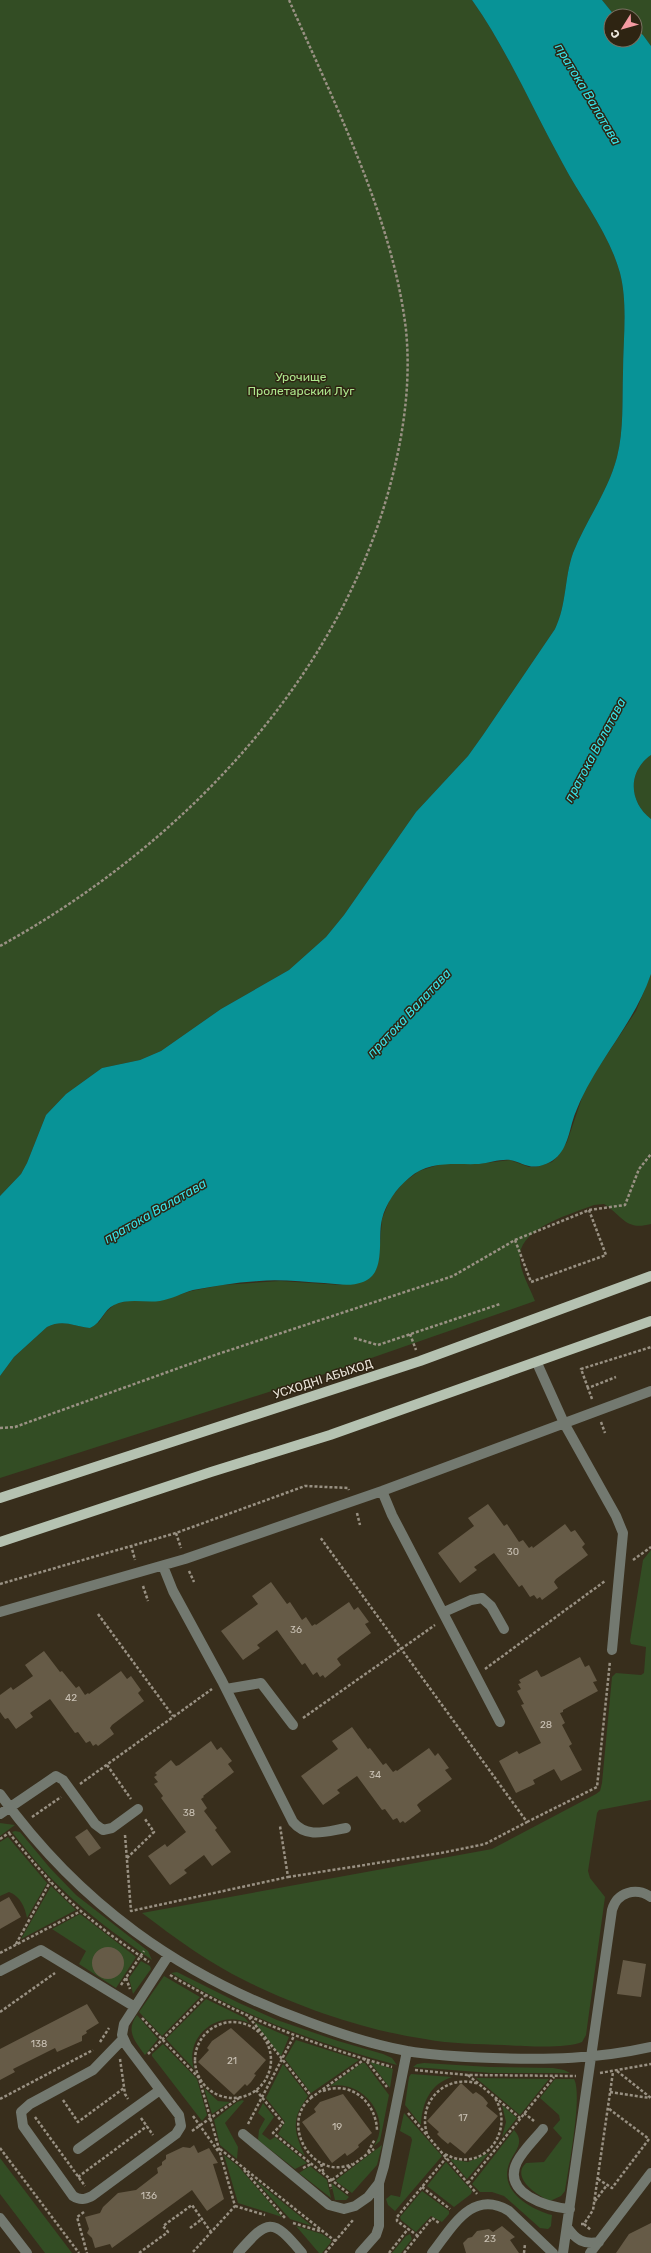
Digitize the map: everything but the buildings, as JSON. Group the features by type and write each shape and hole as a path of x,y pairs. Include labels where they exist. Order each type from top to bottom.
{"main road":[{"name":"УСХОДНІ АБЫХОД","path":"0,1498 420,1361 651,1276"},
{"path":"0,1542 211,1472 330,1435 537,1363 651,1321"}],"street":[{"path":"537,1363 564,1423 621,1528 624,1541 612,1650"},
{"path":"0,1612 163,1566 382,1491 651,1391"},
{"path":"382,1491 392,1515 500,1722"},
{"path":"163,1566 173,1591 222,1692 296,1826 309,1833 346,1828"},
{"path":"445,1614 471,1600 482,1598 491,1606 504,1629"},
{"path":"222,1692 261,1683 293,1725"},
{"path":"0,1814 52,1777 56,1776 63,1780 99,1828 107,1830 138,1809"},
{"path":"0,1794 22,1824 76,1883 168,1956 253,2002 331,2031 407,2051 523,2060 591,2058 651,2047"},
{"path":"563,2253 613,1906 618,1898 638,1890 651,1897"},
{"path":"0,1971 41,1950 115,1994 134,2008"},
{"path":"123,2039 93,2070 28,2106 20,2115 25,2129 73,2196 82,2200 92,2196 180,2130 181,2123 179,2115 123,2039 123,2026 168,1956"},
{"path":"243,2134 329,2205 344,2209 360,2203 368,2197 378,2183 384,2166 407,2051"},
{"path":"78,2149 160,2090"},
{"path":"543,2129 517,2161 514,2170 515,2180 523,2191 534,2200 551,2207 570,2209"},
{"path":"590,2253 651,2173"},
{"path":"360,2253 376,2235 379,2226 378,2183"},
{"path":"432,2253 464,2213 475,2206 486,2204 500,2206 509,2211 553,2253"},
{"path":"0,2218 27,2253"},
{"path":"238,2253 259,2230 267,2227 275,2227 283,2231 300,2252"},
{"path":"567,2227 580,2241 587,2243 599,2242"}],"path":[{"path":"0,946 71,904 114,872 158,837 222,775 266,724 310,663 337,617 355,582 384,510 400,446 407,388 406,332 398,280 383,226 363,172 289,0"},
{"path":"0,1428 15,1427 212,1356 453,1276 515,1240 589,1210 625,1205 639,1169 651,1154"},
{"path":"515,1240 532,1282 606,1255 589,1210"},
{"path":"354,1338 378,1345 500,1304"},
{"path":"593,1400 581,1370 651,1346"},
{"path":"588,1388 616,1377"},
{"path":"600,1421 604,1433"},
{"path":"0,1584 176,1533 306,1486 348,1488 350,1493"},
{"path":"357,1513 360,1525"},
{"path":"176,1533 182,1550"},
{"path":"320,1537 528,1822"},
{"path":"131,1545 136,1562"},
{"path":"477,1676 651,1547"},
{"path":"189,1570 194,1582"},
{"path":"143,1586 148,1601"},
{"path":"98,1614 173,1716"},
{"path":"293,1725 445,1614"},
{"path":"124,1819 131,1911 288,1877 441,1853 485,1844 596,1787 612,1650"},
{"path":"0,1839 71,1791 214,1687 222,1692"},
{"path":"279,1823 288,1877"},
{"path":"16,1945 50,1882"},
{"path":"0,1953 81,1911"},
{"path":"115,1994 150,1942"},
{"path":"0,2012 67,1965"},
{"path":"148,2055 205,1996"},
{"path":"134,2008 162,2040 199,2078 209,2090 226,2098 240,2098 256,2090 266,2080 271,2062 268,2044 257,2030 240,2022 231,2021 213,2026 203,2036 196,2048 195,2066 199,2078 235,2206 192,2253"},
{"path":"248,2017 312,2097"},
{"path":"0,2099 96,2049 113,2022"},
{"path":"243,2134 294,2036"},
{"path":"357,2161 339,2167 321,2163 306,2152 298,2134 300,2115 312,2097 365,2059 397,2101 486,2204"},
{"path":"617,2071 651,2098"},
{"path":"608,2185 595,2201 613,2072"},
{"path":"467,2075 520,2118"},
{"path":"468,2183 554,2076"},
{"path":"428,2137 424,2117 426,2108 436,2092 444,2086 457,2082 471,2081 479,2084"},
{"path":"56,2090 78,2122 124,2088"},
{"path":"318,2093 335,2088 345,2088 358,2094 369,2103 375,2116 377,2130 371,2148 365,2156"},
{"path":"17,2090 92,2196"},
{"path":"256,2090 283,2123 274,2133 360,2203 357,2216 325,2253"},
{"path":"610,2092 651,2098"},
{"path":"441,2152 456,2158 466,2159 484,2154 491,2148 501,2132 503,2123 499,2104 495,2098"},
{"path":"598,2179 612,2188 650,2140 608,2108"},
{"path":"190,2113 220,2153"},
{"path":"78,2177 147,2126"},
{"path":"332,2180 377,2146"},
{"path":"0,2148 79,2253"},
{"path":"218,2148 335,2241"},
{"path":"418,2236 397,2221 396,2217 446,2158"},
{"path":"321,2163 324,2174"},
{"path":"240,2165 293,2227"},
{"path":"422,2187 454,2212"},
{"path":"139,2253 168,2232 163,2226 192,2205 211,2232"},
{"path":"190,2228 202,2220"},
{"path":"389,2253 408,2229"},
{"path":"524,2253 525,2241 530,2245"}],"green space":[{"name":"Урочище Пролетарский Луг","path":"0,0 472,0 497,40 570,177 609,244 620,273 624,297 624,322 622,426 617,457 613,470 603,494 573,553 568,572 562,610 555,629 483,735 468,756 416,812 344,915 326,937 289,970 221,1009 161,1051 140,1060 102,1068 66,1094 46,1115 27,1163 21,1174 0,1196"},
{"path":"602,0 651,0 651,46 643,35 643,8 608,8"},
{"path":"651,755 651,819 638,804 634,787 638,770 643,762"},
{"path":"651,974 651,1224 635,1226 630,1224 604,1204 594,1205 561,1217 539,1229 530,1236 523,1245 520,1254 521,1265 525,1278 535,1301 334,1371 0,1478 0,1376 14,1357 47,1327 63,1323 90,1328 99,1322 106,1312 115,1304 128,1301 159,1301 191,1291 222,1285 280,1281 341,1285 379,1257 382,1219 390,1199 403,1183 419,1171 441,1164 477,1164 510,1160 529,1167 536,1167 552,1162 567,1142 586,1086 636,1011"},
{"path":"651,1550 651,1800 599,1810 597,1813 588,1871 590,1878 605,1897 586,2035 582,2042 565,2046 455,2043 403,2035 357,2024 310,2009 266,1991 232,1974 192,1950 142,1913 492,1849 596,1794 600,1791 602,1783 612,1677 616,1673 641,1675 644,1673 646,1647 631,1644 630,1641 643,1560"},
{"path":"0,1823 15,1825 0,1836"},
{"path":"12,1832 20,1832 50,1868 76,1895 148,1951 152,1960 82,1908 54,1882"},
{"path":"8,1837 47,1883 27,1918 23,1906 16,1896 9,1892 0,1896 0,1842"},
{"path":"51,1886 76,1910 21,1939"},
{"path":"80,1914 136,1957 116,1988 79,1964 86,1951 52,1929"},
{"path":"141,1961 150,1966 151,1969 133,1994 129,1978"},
{"path":"177,1972 277,2020 338,2041 383,2054 392,2058 397,2065 309,2038 252,2015 171,1973"},
{"path":"164,1976 200,1997 162,2036 139,2012"},
{"path":"206,1999 245,2018 249,2023 237,2020 226,2020 215,2023 206,2028 199,2036 194,2046 192,2057 194,2069 166,2039"},
{"path":"137,2015 158,2039 145,2055 135,2040 132,2031 133,2021"},
{"path":"254,2022 289,2037 281,2056"},
{"path":"296,2040 359,2060 311,2093 285,2059"},
{"path":"163,2044 197,2079 207,2115 202,2121 152,2056 152,2054"},
{"path":"370,2062 393,2069 390,2088"},
{"path":"362,2063 365,2063 389,2095 380,2141 374,2146 379,2135 380,2123 377,2112 371,2102 363,2094 353,2088 342,2085 330,2086"},
{"path":"424,2063 490,2067 553,2068 570,2073 491,2073 413,2067 417,2064"},
{"path":"283,2064 308,2096 296,2119 296,2132 305,2156 278,2134 285,2122 266,2098"},
{"path":"411,2074 452,2077 438,2084 429,2095 423,2109 421,2125 405,2105 409,2077"},
{"path":"476,2078 549,2079 520,2115"},
{"path":"555,2079 574,2079 577,2100 574,2133 565,2191 561,2196 550,2201 533,2191 523,2180 521,2175 522,2169 526,2163 544,2162 562,2138 553,2128 560,2120 559,2115 540,2098"},
{"path":"204,2088 218,2101 230,2102 212,2114"},
{"path":"242,2100 244,2101 225,2123 238,2147 237,2159 220,2145 214,2120 237,2102"},
{"path":"263,2103 274,2117 262,2134 270,2140 275,2137 307,2163 295,2169 258,2140 259,2130 265,2119 258,2113"},
{"path":"502,2105 517,2118 502,2137 506,2122"},
{"path":"404,2113 442,2156 395,2211 388,2205 386,2199 391,2195 400,2197 412,2140 411,2137 400,2131"},
{"path":"514,2130 519,2139 519,2143 509,2164 507,2174 508,2183 518,2197 526,2203 552,2215 551,2226 548,2229 540,2228 504,2196 492,2192 480,2192 472,2184"},
{"path":"382,2145 377,2165 352,2193 337,2182 336,2180"},
{"path":"489,2153 467,2179 450,2159 468,2162"},
{"path":"224,2155 238,2166 282,2217 238,2203"},
{"path":"0,2158 72,2253 45,2253 0,2194"},
{"path":"446,2162 472,2191 471,2194 454,2207 427,2186"},
{"path":"310,2166 327,2180 331,2198 299,2173"},
{"path":"254,2179 312,2226 290,2219"},
{"path":"331,2183 349,2197 346,2200 335,2200"},
{"path":"422,2191 449,2211 449,2214 442,2222 431,2216 416,2232 401,2220 400,2217"},
{"path":"296,2226 322,2234 331,2240 331,2242 322,2253 319,2253"},
{"path":"410,2234 412,2239 401,2253 392,2253 406,2236"}],"water":[{"name":"пратока Валатава","path":"472,0 602,0 608,8 603,8 603,48 643,48 643,35 651,46 651,755 643,762 638,770 634,787 638,804 651,819 651,974 643,994 623,1030 589,1084 572,1123 566,1143 560,1154 550,1162 534,1167 506,1160 479,1164 434,1166 417,1172 400,1187 386,1207 381,1227 380,1255 371,1278 358,1284 348,1285 283,1280 242,1282 193,1290 160,1301 131,1301 119,1303 110,1307 97,1323 90,1328 63,1323 47,1327 14,1357 0,1376 0,1196 21,1174 27,1163 46,1115 66,1094 102,1068 140,1060 161,1051 221,1009 289,970 326,937 344,915 416,812 468,756 555,629 562,610 568,572 573,553 603,494 613,470 621,436 622,415 624,297 620,273 602,230 570,177 520,81 485,19"}]}
